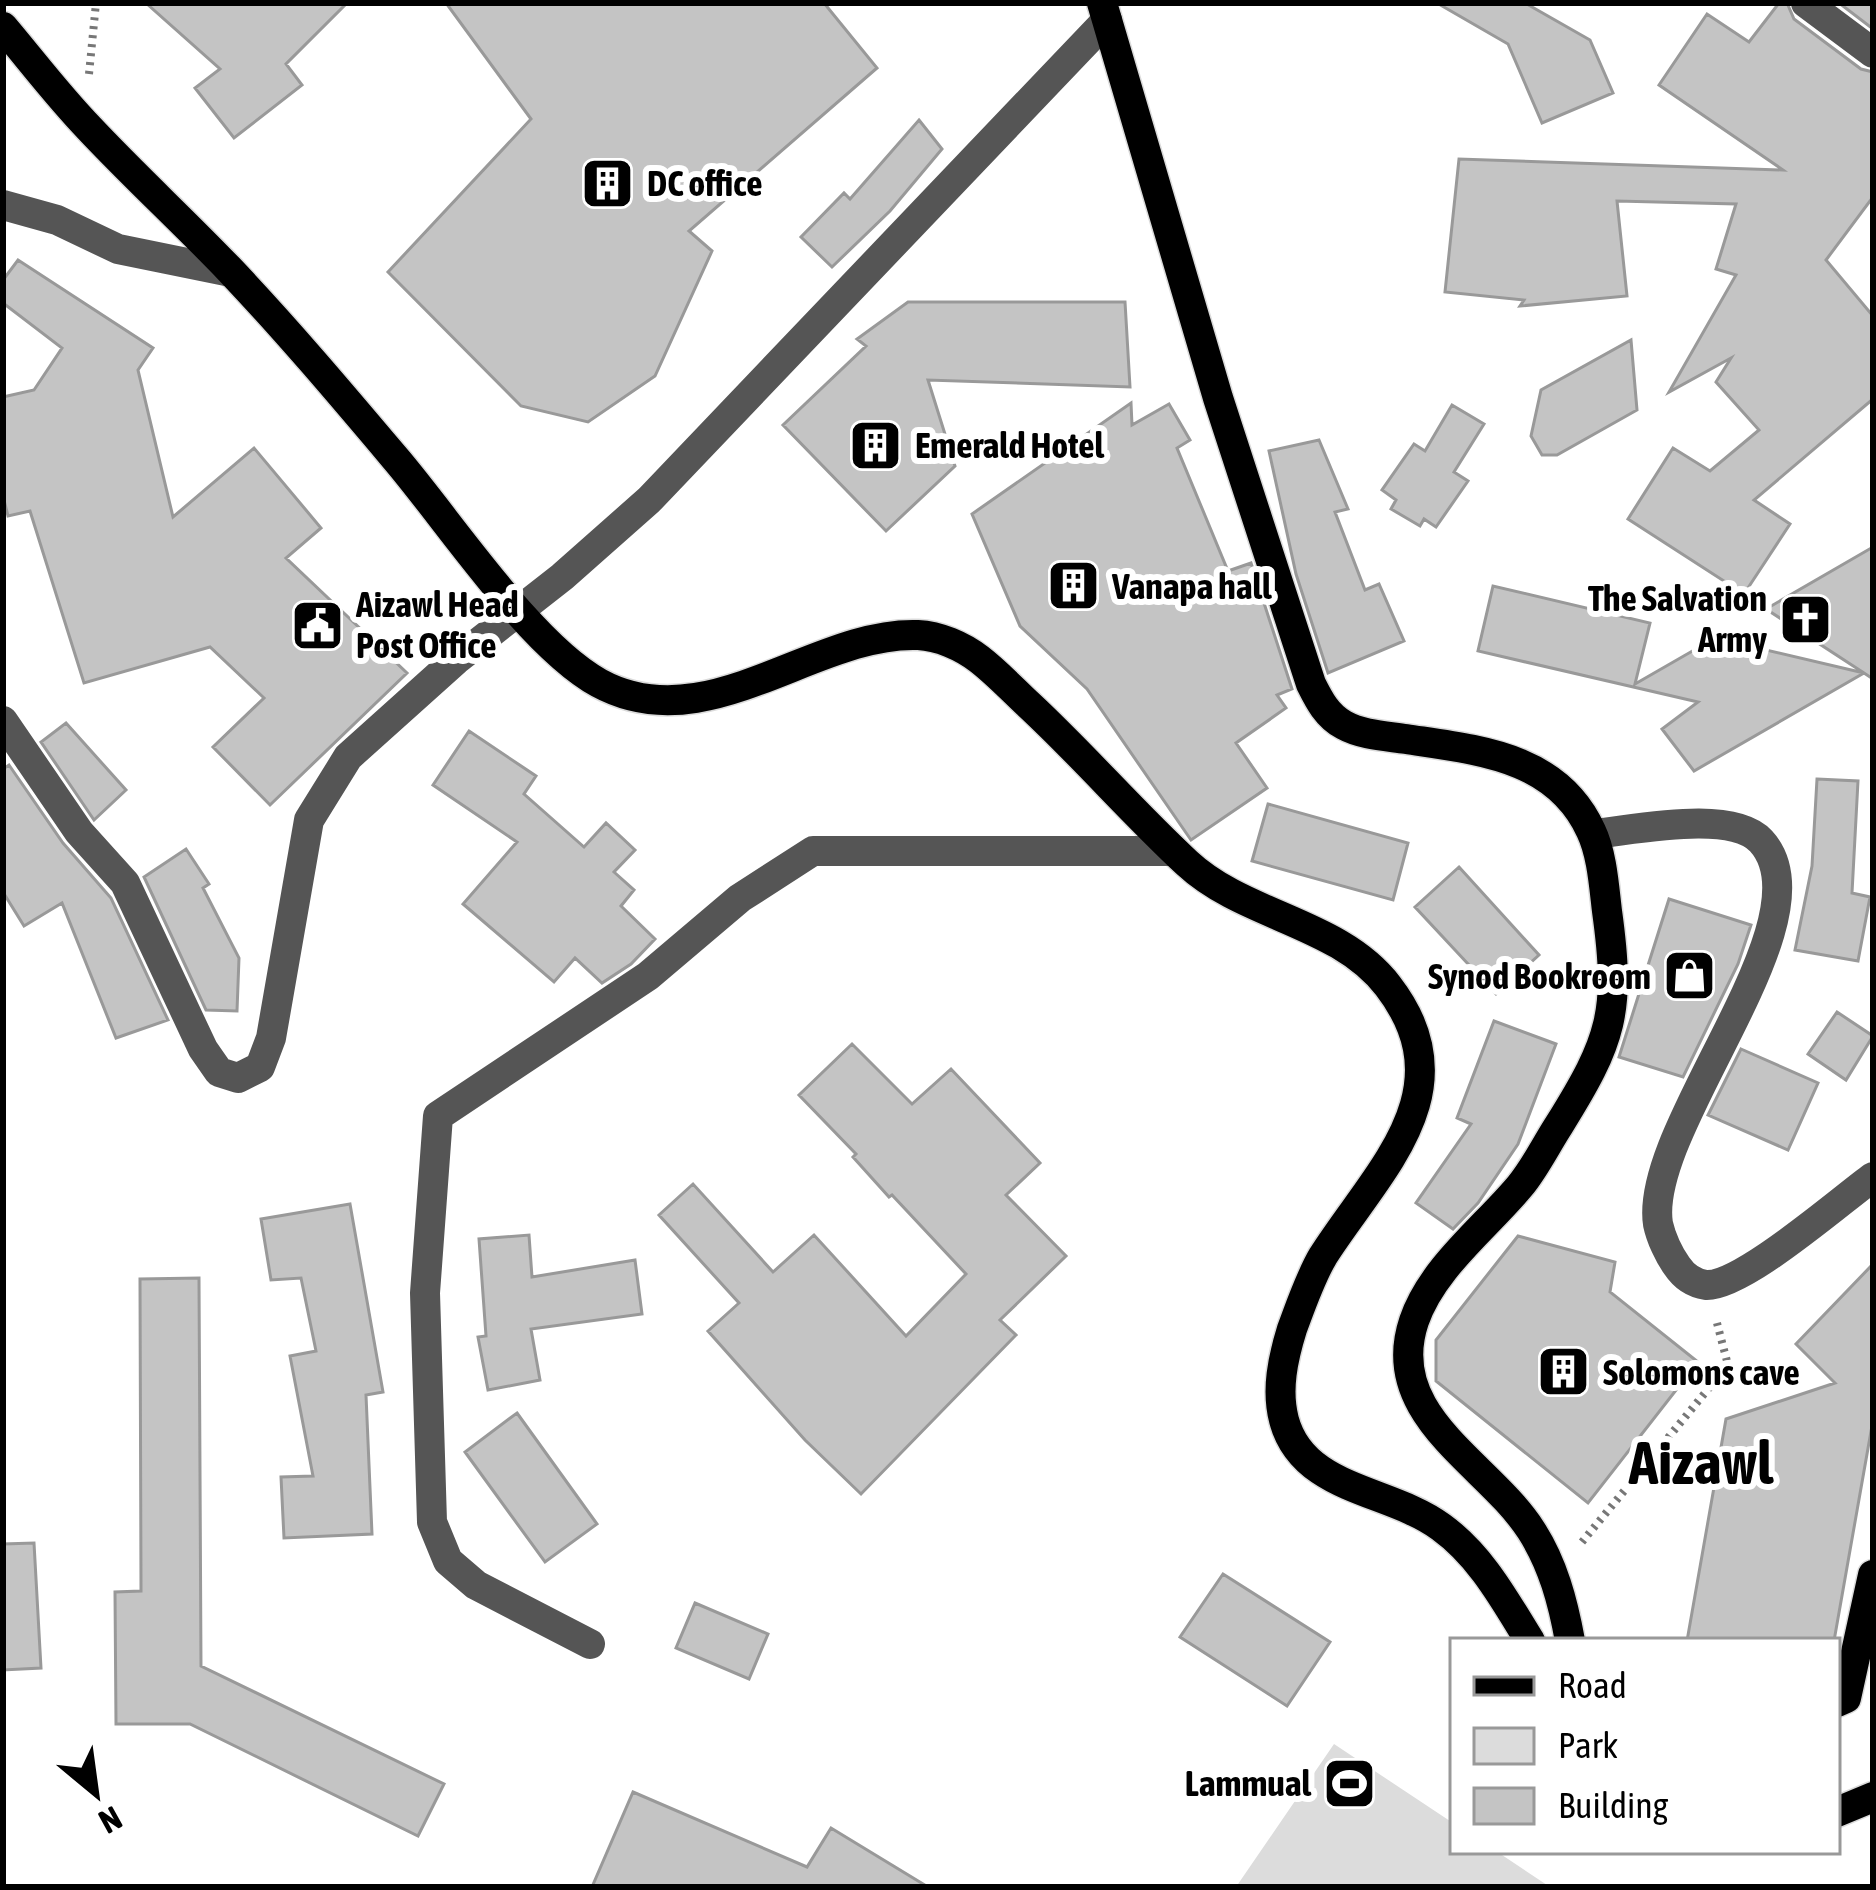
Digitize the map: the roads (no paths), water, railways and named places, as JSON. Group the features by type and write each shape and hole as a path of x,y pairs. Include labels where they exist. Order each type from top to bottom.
{"main road":[{"path":"1105,12 1218,398 1311,684 1323,708 1342,725 1365,733 1492,752 1543,772 1576,805 1593,834 1614,960 1609,1034 1595,1067 1523,1182 1433,1283 1414,1322 1407,1361 1414,1394 1429,1420 1531,1530 1554,1575 1569,1638"},
{"path":"3,26 84,123 231,272 573,666 603,686 659,699 738,688 890,638 920,635 950,642 979,658 1196,872 1233,896 1364,960 1406,1014 1419,1051 1419,1088 1410,1126 1394,1158 1320,1261 1300,1305 1286,1348 1280,1392 1285,1424 1300,1455 1325,1476 1406,1504 1470,1552 1528,1638"},
{"path":"1840,1701 1846,1698 1873,1575"},
{"path":"1840,1810 1873,1797"}],"street":[{"path":"1806,3 1873,53"},
{"path":"3,721 79,832 125,883 203,1049 219,1072 238,1078 260,1067 271,1038 309,820 348,757 456,660 521,611 649,500 1105,12"},
{"path":"3,205 57,220 118,249 231,272"},
{"path":"1593,834 1710,824 1745,829 1763,843 1775,864 1776,915 1737,1013 1687,1118 1660,1193 1658,1224 1684,1277 1707,1285 1732,1278 1763,1261 1873,1177"},
{"path":"590,1645 476,1586 448,1562 432,1522 424,1293 439,1116 648,976 740,898 813,851 1174,851"}],"place":[{"name":"DC office","path":"608,183"},
{"name":"Emerald Hotel","path":"876,445"},
{"name":"Vanapa hall","path":"1073,586"},
{"name":"The Salvation Army","path":"1806,619"},
{"name":"Aizawl Head Post Office","path":"317,625"},
{"name":"Synod Bookroom","path":"1690,976"},
{"name":"Solomons cave","path":"1564,1372"},
{"name":"Lammual","path":"1350,1783"}],"district":[{"name":"Aizawl","path":"1701,1463"}]}
